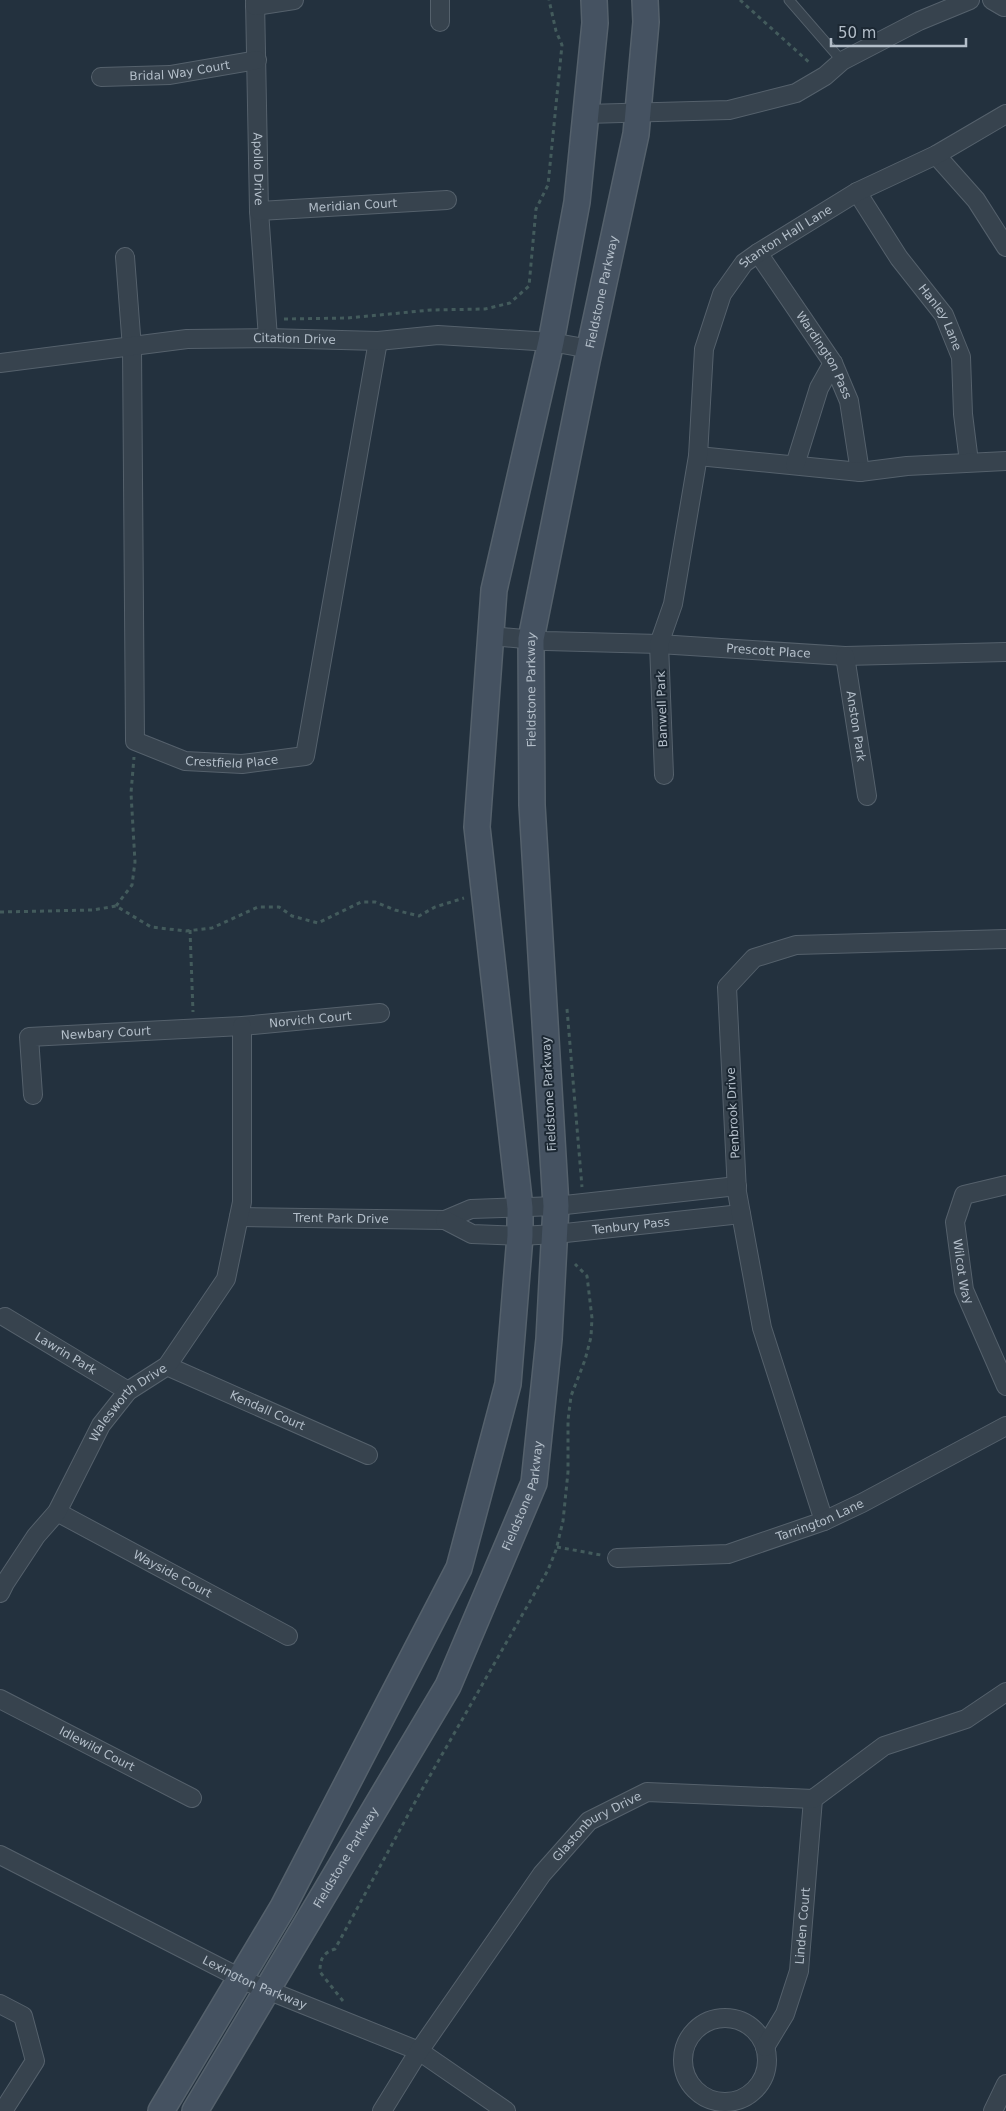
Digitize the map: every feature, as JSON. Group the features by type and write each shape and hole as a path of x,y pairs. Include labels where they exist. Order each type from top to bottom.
{"street":[{"path":"255,3 294,0"},
{"path":"440,0 440,22"},
{"path":"161,2111 283,1908 459,1568 508,1384 520,1236 520,1208 477,828 494,590 551,342 577,202 595,23 594,0"},
{"name":"Fieldstone Parkway","path":"195,2111 448,1686 534,1483 549,1339 556,1206 532,805 531,639 636,134 646,22 644,0"},
{"path":"586,114 730,110 796,93 825,76 842,61 919,21 970,0"},
{"name":"Apollo Drive","path":"255,3 259,211 268,338"},
{"name":"Bridal Way Court","path":"101,77 170,75 257,60"},
{"name":"Stanton Hall Lane","path":"659,644 673,604 698,456 704,349 722,294 744,263 758,253 857,192 936,155 1006,114"},
{"path":"936,155 976,200 1006,247"},
{"name":"Hanley Lane","path":"857,192 899,258 944,314 961,357 964,414 970,462"},
{"name":"Meridian Court","path":"259,211 447,200"},
{"name":"Wardington Pass","path":"758,253 833,363 849,401 860,472"},
{"path":"125,257 132,348 135,741"},
{"name":"Citation Drive","path":"0,363 132,348 188,339 268,338 378,341 438,335 551,342 590,349"},
{"name":"Crestfield Place","path":"135,741 185,761 242,764 305,756 378,341"},
{"path":"795,466 819,388 833,363"},
{"path":"698,456 860,472 907,466 1006,461"},
{"name":"Prescott Place","path":"490,636 659,644 845,656 1006,652"},
{"name":"Banwell Park","path":"659,644 664,775"},
{"name":"Anston Park","path":"845,656 867,796"},
{"name":"Penbrook Drive","path":"824,1521 762,1328 741,1214 737,1186 727,987 754,958 796,945 1006,939"},
{"name":"Norvich Court","path":"242,1026 380,1013"},
{"name":"Newbary Court","path":"32,1096 29,1037 242,1026"},
{"name":"Walesworth Drive","path":"2,1585 36,1536 56,1512 102,1425 128,1392 167,1366 226,1278 242,1202 242,1026"},
{"name":"Wilcot Way","path":"1006,1185 964,1195 955,1222 964,1290 1006,1386"},
{"path":"520,1208 556,1206 737,1186"},
{"name":"Trent Park Drive","path":"238,1217 445,1220 471,1209 520,1208"},
{"name":"Tenbury Pass","path":"520,1236 556,1234 741,1214"},
{"name":"Trent Park Drive","path":"445,1220 472,1234 520,1236"},
{"name":"Lawrin Park","path":"5,1317 128,1392"},
{"name":"Kendall Court","path":"167,1366 368,1456"},
{"name":"Tarrington Lane","path":"617,1558 728,1554 824,1521 862,1503 1006,1426"},
{"name":"Wayside Court","path":"56,1512 288,1636"},
{"path":"813,1799 884,1746 966,1718 1006,1692"},
{"name":"Idlewild Court","path":"0,1699 192,1798"},
{"name":"Glastonbury Drive","path":"382,2111 419,2051 542,1874 589,1821 647,1792 813,1799"},
{"name":"Linden Court","path":"766,2047 759,2034 748,2024 735,2018 721,2017 707,2021 695,2029 686,2041 682,2054 683,2068 688,2081 696,2092 708,2099 721,2103 735,2102 753,2091 765,2074 767,2061 766,2047 785,2014 799,1971 813,1799"},
{"name":"Lexington Parkway","path":"0,1855 240,1978 419,2051 506,2111"},
{"path":"0,2004 23,2016 35,2061 3,2111"},
{"path":"993,2111 1006,2084"}],"lane":[{"path":"789,0 842,61"}],"path":[{"path":"266,320 348,318 431,310 485,309 510,303 529,286 536,209 548,185 562,45 556,31 549,0"},
{"path":"740,0 825,76"},
{"path":"116,906 132,885 135,862 131,793 135,741"},
{"path":"0,912 93,910 116,906 151,927 190,930 212,928 258,907 279,907 292,916 318,923 361,902 375,902 395,910 419,916 435,907 471,896"},
{"path":"190,930 194,1028"},
{"path":"557,1547 617,1558"}]}
